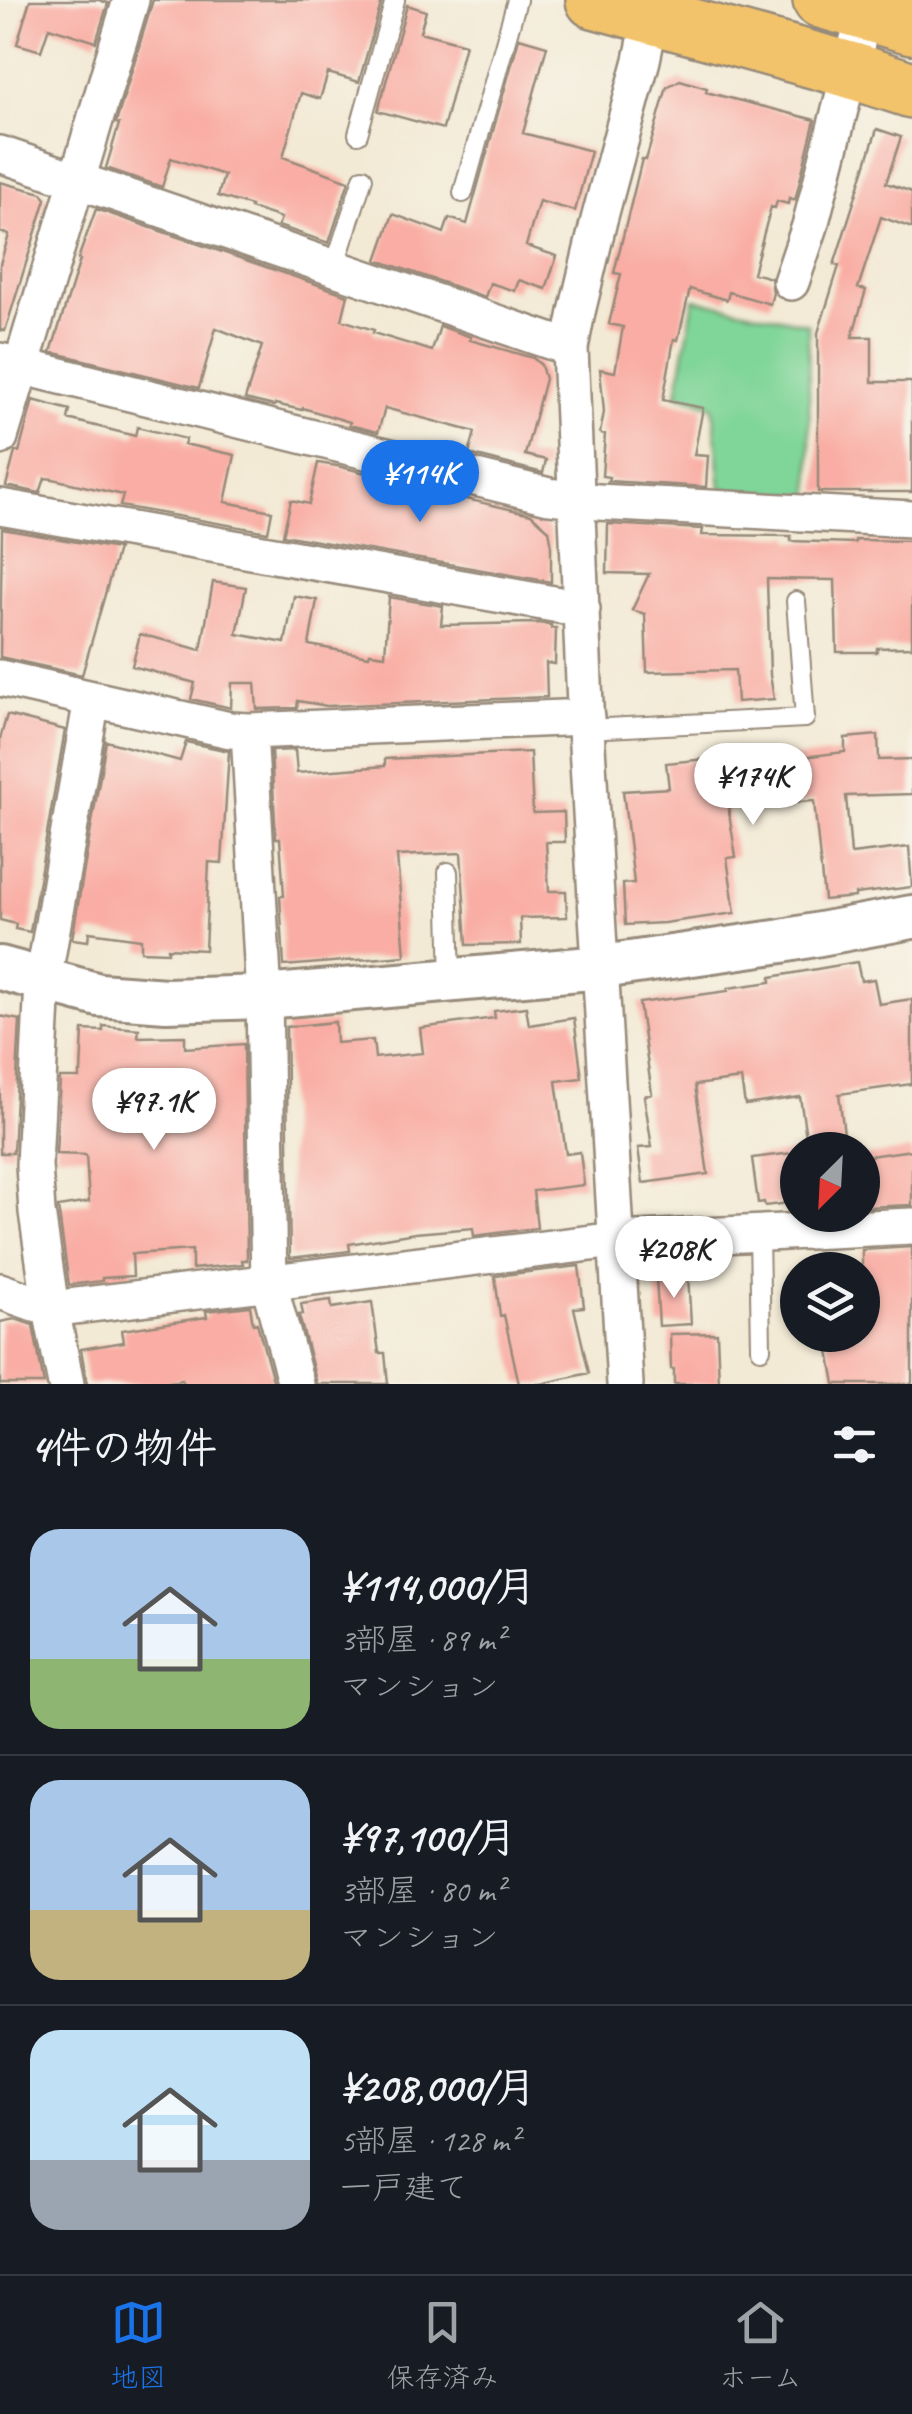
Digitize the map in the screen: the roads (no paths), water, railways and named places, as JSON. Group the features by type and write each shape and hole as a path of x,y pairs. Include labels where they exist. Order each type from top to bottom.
{"highway":[{"path":"594,0 647,8 912,90"}],"street":[{"path":"0,437 10,363 78,181 131,0"},
{"path":"626,1384 586,723 570,348 642,60 647,8"},
{"path":"791,282 810,226 866,13"},
{"path":"0,154 570,348"},
{"path":"10,363 549,496 617,504 912,520"},
{"path":"0,507 582,608"},
{"path":"0,678 230,730 586,723"},
{"path":"66,1384 50,1309 34,1164 43,981 92,699"},
{"path":"248,731 264,997 268,1284 296,1384"},
{"path":"0,968 124,998 264,997 602,967 912,918"},
{"path":"0,1291 50,1309 616,1240 912,1226"}],"lane":[{"path":"358,134 394,0"},
{"path":"463,193 517,0"},
{"path":"334,268 363,178"},
{"path":"586,723 804,718 796,602"},
{"path":"448,872 451,980"},
{"path":"760,1233 761,1350"}]}
